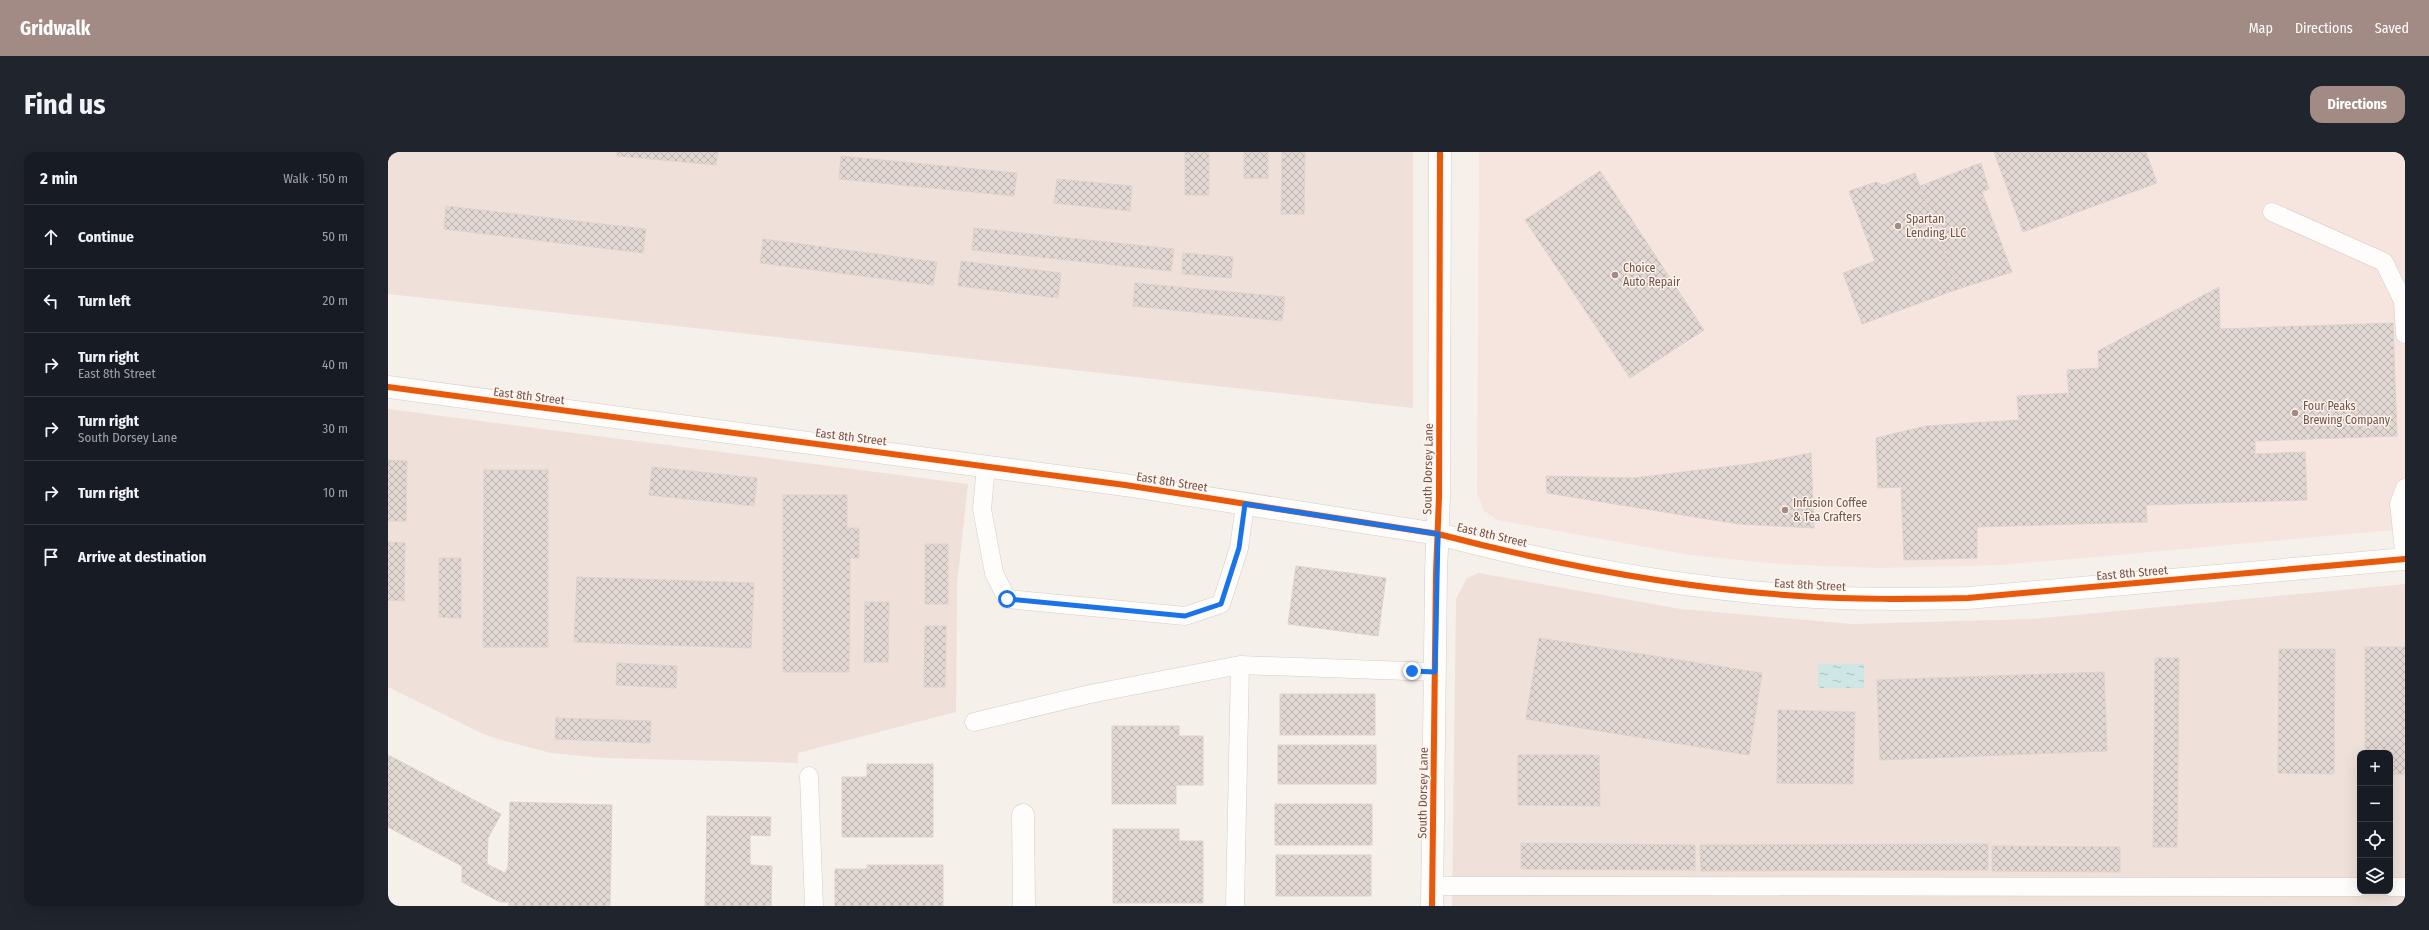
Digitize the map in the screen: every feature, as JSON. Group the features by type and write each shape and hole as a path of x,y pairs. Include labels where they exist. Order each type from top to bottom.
{"street":[{"name":"South Dorsey Lane","path":"1432,896 1438,534 1440,152"},
{"name":"East 8th Street","path":"388,387 986,466 1245,504 1438,534 1479,545 1606,570 1728,589 1799,596 1863,599 1954,598 2026,594 2405,559"},
{"path":"1023,815 1024,906"}],"lane":[{"path":"2272,212 2384,262 2402,301 2405,334"},
{"path":"986,466 982,509 994,573 1007,599 1185,616 1221,604 1239,548 1245,504"},
{"path":"2405,488 2399,504 2405,559"},
{"path":"974,722 1090,694 1240,665 1435,672"},
{"path":"1235,906 1240,665"},
{"path":"808,776 814,906"},
{"path":"1432,896 2357,887"},
{"path":"2393,887 2405,887"}],"shaded area":[{"path":"388,152 1413,152 1413,408 388,294"},
{"path":"1479,152 2405,152 2405,529 1999,565 1878,568 1779,564 1690,555 1497,520 1484,511 1477,493"},
{"path":"388,409 968,484 957,584 956,712 798,753 798,763 604,758 551,753 498,739 483,734 388,687"},
{"path":"1479,573 1681,609 1852,624 2032,619 2405,584 2405,906 1452,906 1456,599 1467,578"}],"water":[{"path":"1818,664 1864,664 1864,688 1818,688"}],"building":[{"path":"617,152 718,152 716,165 617,156"},
{"path":"1185,152 1209,152 1209,195 1185,195"},
{"path":"1244,152 1268,152 1268,178 1244,178"},
{"path":"1282,152 1305,152 1304,214 1281,214"},
{"path":"1994,152 2146,152 2157,183 2023,232"},
{"path":"841,156 1017,173 1014,196 839,179"},
{"path":"1981,163 1989,189 1982,192 2012,272 1958,289 1920,186"},
{"name":"Choice Auto Repair","path":"1600,171 1704,330 1630,378 1525,220"},
{"name":"Spartan Lending, LLC","path":"1915,173 1958,289 1862,324 1843,273 1875,261 1849,191 1876,182 1883,185"},
{"path":"1057,179 1132,186 1130,211 1054,203"},
{"path":"446,206 646,229 643,253 444,229"},
{"path":"974,228 1174,249 1171,271 972,250"},
{"path":"763,239 937,262 933,285 760,263"},
{"path":"1183,253 1233,257 1231,278 1182,274"},
{"path":"961,261 1061,273 1058,298 958,286"},
{"path":"1135,283 1285,297 1282,321 1133,306"},
{"path":"2219,287 2220,329 2393,323 2397,436 2255,441 2255,454 2305,452 2307,500 2146,505 2147,522 1977,527 1977,558 1904,560 1901,487 1878,488 1876,438 1926,426 2019,420 2017,396 2069,393 2067,370 2099,368 2098,351"},
{"path":"1811,453 1814,528 1738,524 1547,493 1546,476 1634,478 1757,463"},
{"path":"388,460 407,461 406,521 388,521"},
{"path":"652,467 757,478 754,506 649,495"},
{"path":"484,470 548,470 548,647 483,647"},
{"path":"783,495 847,495 847,528 859,528 859,558 850,558 849,672 783,672"},
{"path":"388,542 405,543 404,601 388,600"},
{"path":"925,544 948,544 948,604 925,604"},
{"path":"439,558 461,558 461,618 439,617"},
{"path":"1296,566 1386,578 1378,636 1288,624"},
{"path":"577,577 754,583 751,648 574,642"},
{"path":"865,602 889,602 888,662 864,662"},
{"path":"925,626 946,626 945,687 924,687"},
{"path":"1539,638 1762,673 1749,755 1526,719"},
{"path":"2365,647 2405,647 2405,774 2393,774 2393,750 2365,750"},
{"path":"2279,649 2335,649 2334,774 2278,773"},
{"path":"2155,658 2179,658 2177,847 2153,847"},
{"path":"617,663 677,666 676,688 616,685"},
{"path":"2104,672 2107,751 1880,760 1877,680"},
{"path":"1280,694 1375,694 1375,735 1280,735"},
{"path":"1778,710 1855,712 1853,784 1777,783"},
{"path":"556,718 651,721 650,743 555,739"},
{"path":"1112,726 1179,726 1179,736 1203,736 1203,785 1176,785 1176,804 1112,804"},
{"path":"1278,745 1376,745 1376,784 1278,784"},
{"path":"388,755 501,814 488,838 487,864 505,873 508,867 510,802 612,805 610,906 509,906 509,902 500,902 462,882 462,866 388,827"},
{"path":"1518,755 1599,755 1600,806 1518,805"},
{"path":"867,764 933,764 933,837 842,837 842,777 867,777"},
{"path":"1275,804 1372,804 1372,845 1275,845"},
{"path":"707,816 771,817 770,836 750,835 750,865 772,866 771,906 705,906"},
{"path":"1113,829 1179,829 1179,841 1203,841 1203,903 1113,903"},
{"path":"1521,843 1695,845 1695,870 1521,869"},
{"path":"1988,844 1988,870 1701,871 1700,845"},
{"path":"1992,846 2120,847 2120,872 1992,871"},
{"path":"1276,855 1371,855 1371,896 1276,896"},
{"path":"867,865 943,865 943,906 835,906 835,869 867,869"}],"cycle path":[{"path":"1432,906 1436,573 1439,497 1440,152"},
{"path":"388,387 1125,485 1438,534 1571,565 1663,581 1799,596 1905,599 1968,598 2405,559"}],"place":[{"name":"Spartan Lending, LLC","path":"1898,226"},
{"name":"Choice Auto Repair","path":"1615,275"},
{"name":"Four Peaks Brewing Company","path":"2295,413"},
{"name":"Infusion Coffee & Tea Crafters","path":"1785,510"}],"route":[{"path":"1007,599 1185,616 1221,604 1239,548 1245,504 1402,530 1438,534 1435,672 1412,671"}]}
